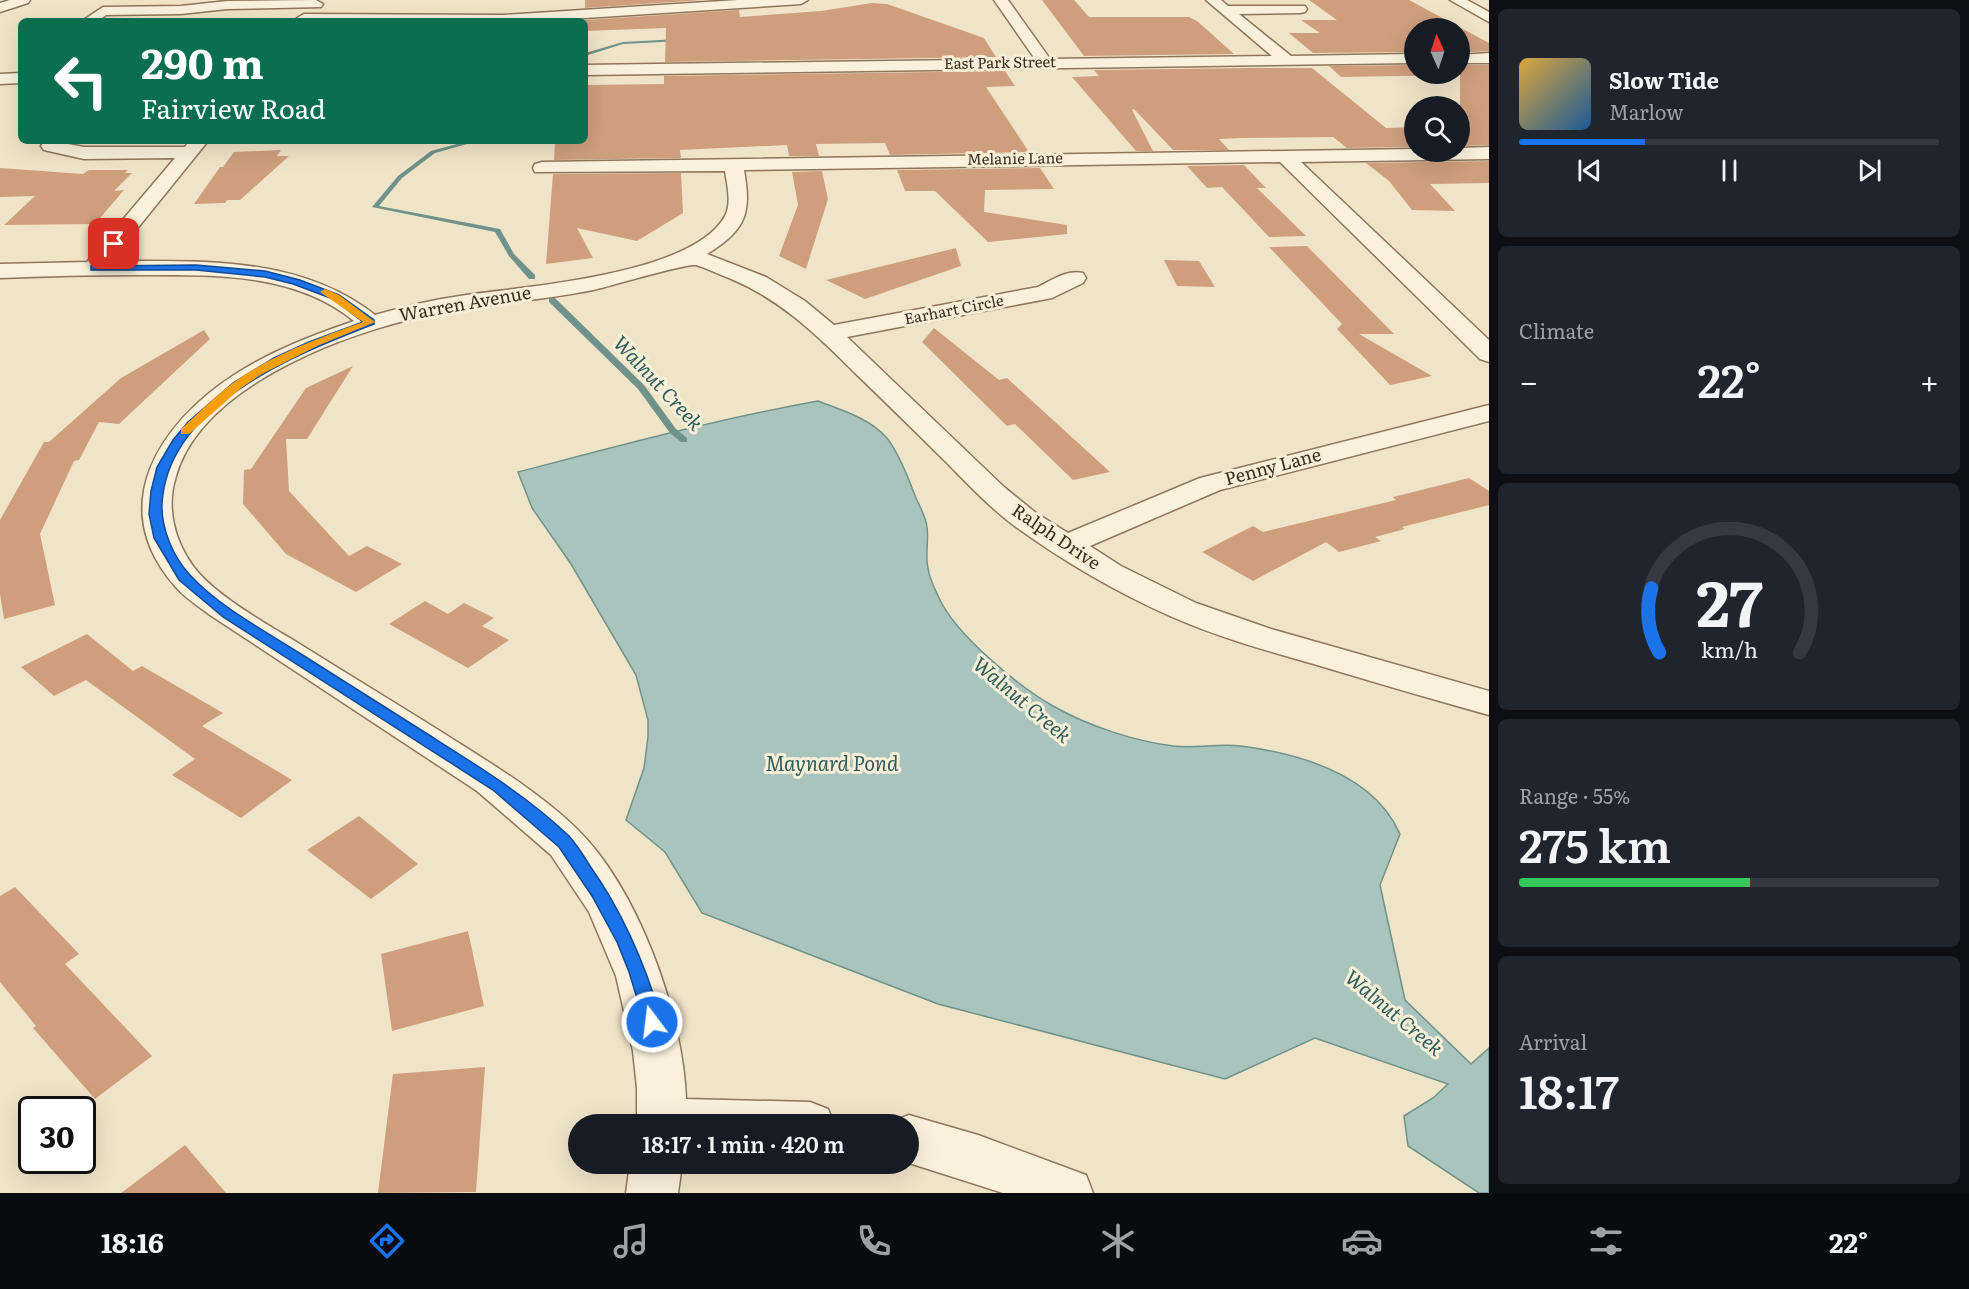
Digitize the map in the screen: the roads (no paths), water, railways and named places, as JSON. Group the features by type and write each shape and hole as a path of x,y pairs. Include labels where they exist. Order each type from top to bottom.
{"street":[{"path":"0,8 23,0"},
{"path":"520,18 801,0"},
{"path":"1001,0 1045,63"},
{"path":"1213,0 1285,59"},
{"path":"1458,1 1489,2"},
{"path":"1458,1 1489,18"},
{"path":"303,18 317,2"},
{"path":"93,18 168,15 174,10 227,5 317,2"},
{"path":"1225,10 1300,9"},
{"path":"1470,59 1489,58"},
{"name":"East Park Street","path":"588,70 1404,59"},
{"path":"0,79 18,78"},
{"path":"50,146 84,153 195,146"},
{"path":"94,268 195,146"},
{"name":"Melanie Lane","path":"542,168 1489,153"},
{"path":"1285,156 1489,354"},
{"name":"Warren Avenue","path":"660,1114 659,1054 649,1006 638,972 626,941 598,891 565,843 498,786 228,614 183,577 161,538 156,514 157,491 163,467 178,440 192,424 237,385 278,360 313,344 370,322 439,306 610,281 661,267 689,255 717,238 735,219 739,200 734,165"},
{"name":"Ralph Drive","path":"689,255 740,274 780,294 830,333 994,493 1025,519 1064,546 1139,589 1184,609 1270,641 1489,703"},
{"path":"0,271 196,268 265,274 290,280 336,297 370,322"},
{"name":"Earhart Circle","path":"830,333 1044,293 1075,278"},
{"name":"Penny Lane","path":"1064,546 1210,484 1489,413"},
{"path":"919,1142 978,1159 1067,1193"},
{"name":"Warren Avenue","path":"652,1193 655,1174"}],"water":[{"name":"Maynard Pond","path":"818,401 863,420 879,430 890,442 902,464 925,519 929,572 939,598 959,628 973,643 1023,686 1067,713 1127,736 1181,747 1241,746 1288,755 1333,771 1354,782 1373,796 1388,814 1400,834 1380,885 1405,1000 1471,1064 1489,1048 1489,1193 1479,1193 1408,1146 1404,1116 1433,1098 1448,1084 1315,1038 1225,1079 938,1004 702,913 665,852 626,820 644,768 648,737 648,720 636,675 571,564 532,508 518,472 705,425"}],"waterway":[{"name":"Walnut Creek","path":"588,54 623,43 679,40"},
{"name":"Walnut Creek","path":"464,144 433,152 400,177 375,207 498,230 511,255 532,277"},
{"name":"Walnut Creek","path":"552,300 641,387 673,431 684,440"}]}
